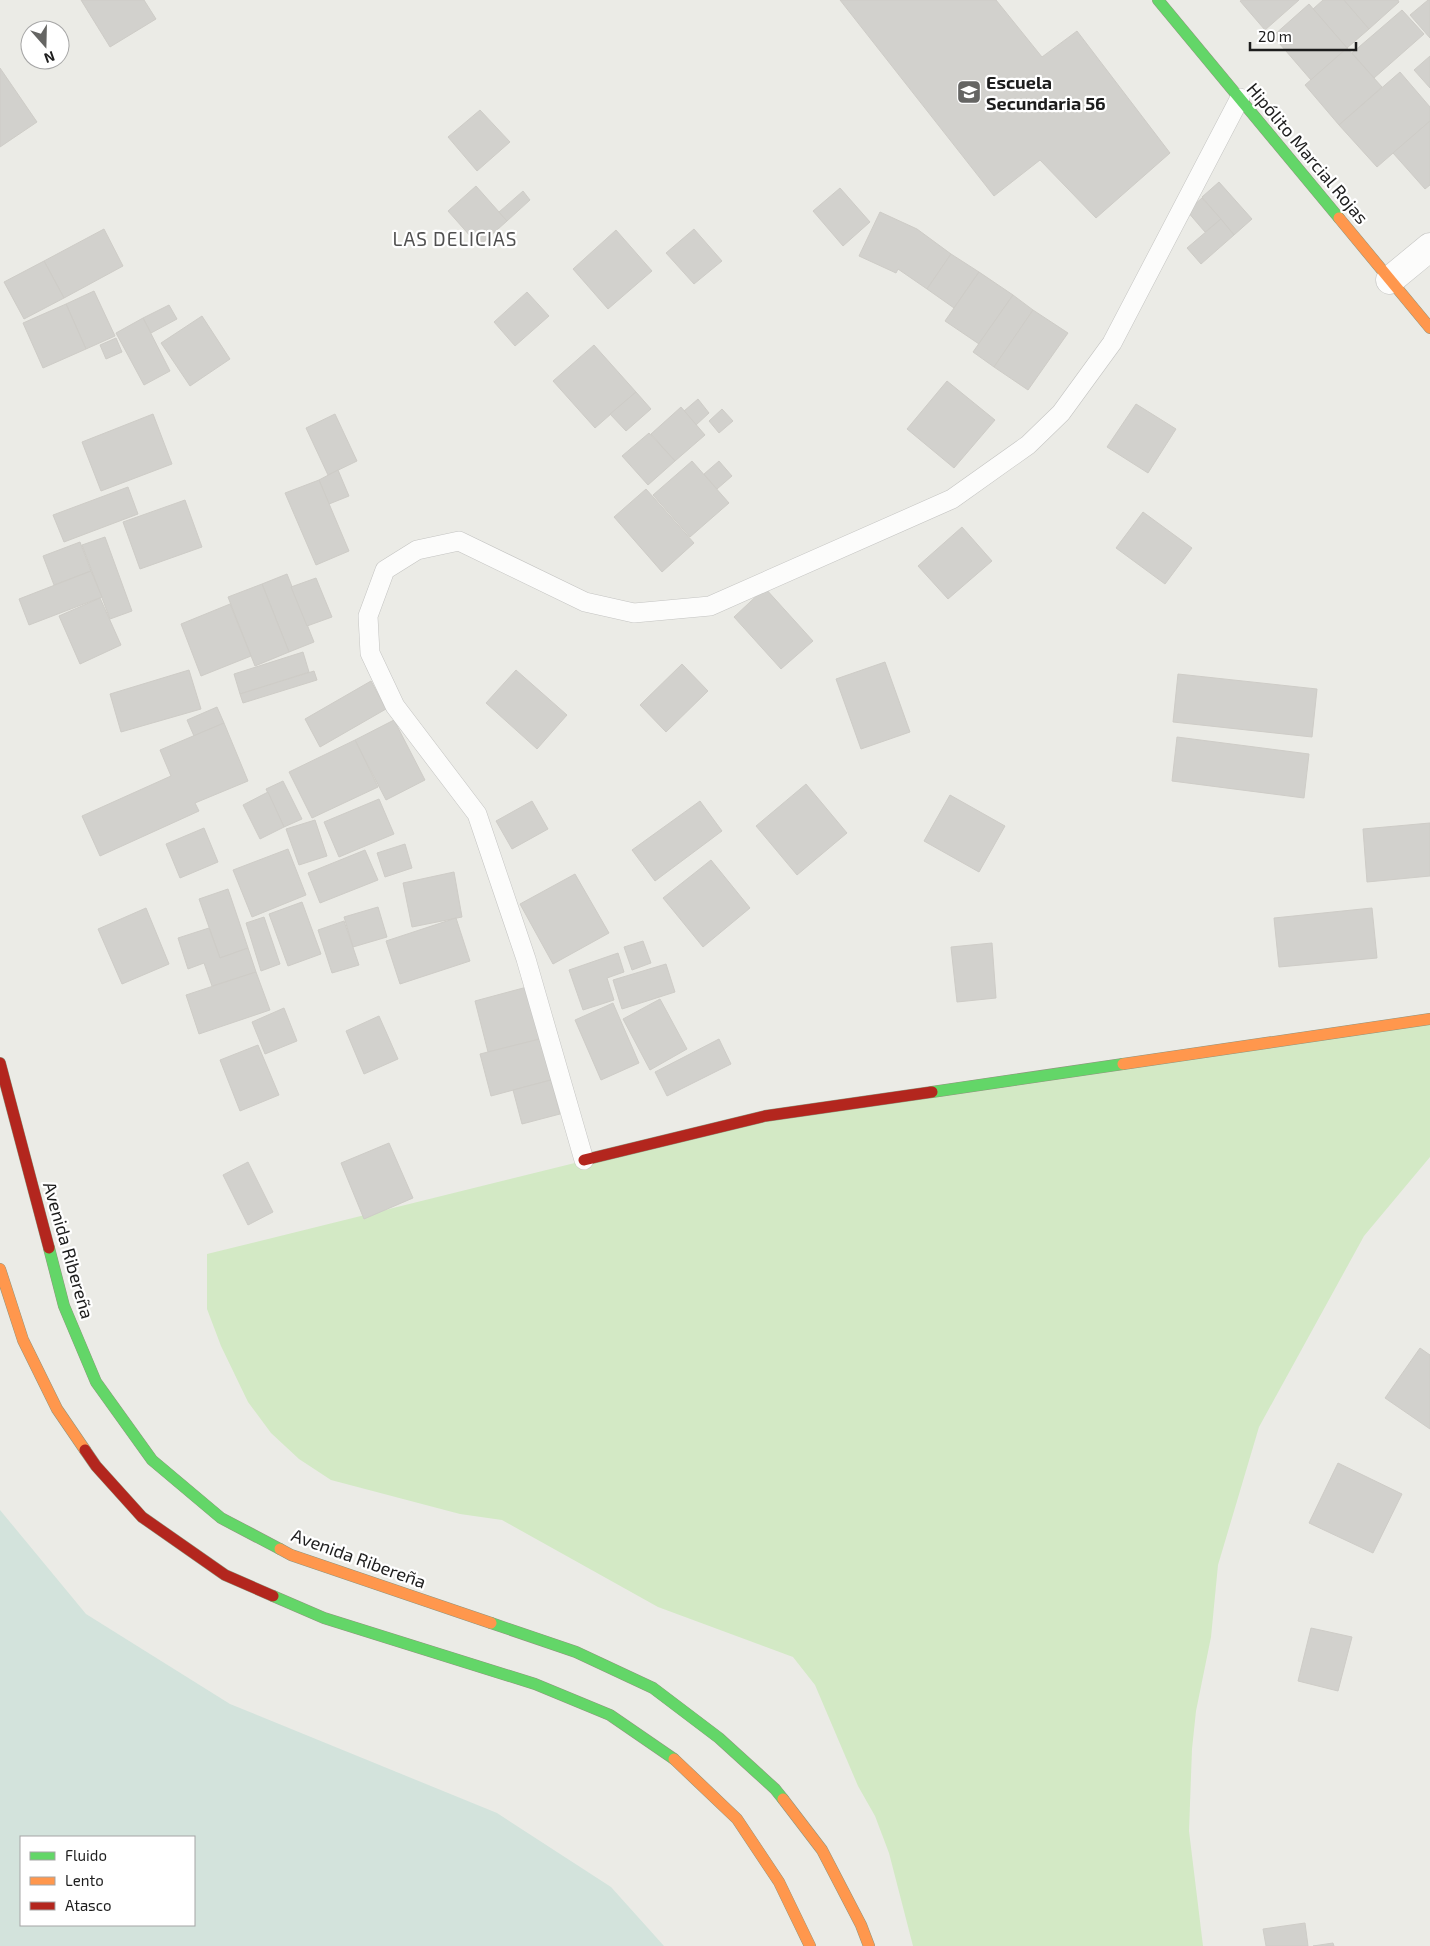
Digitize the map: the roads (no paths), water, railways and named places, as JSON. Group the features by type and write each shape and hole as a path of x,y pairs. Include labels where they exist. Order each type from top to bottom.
{"main road":[{"name":"Hipólito Marcial Rojas","path":"1158,0 1430,328"},
{"path":"584,1160 764,1116 1430,1019"},
{"name":"Avenida Ribereña","path":"0,1063 64,1306 96,1382 152,1460 221,1518 291,1554 576,1652 653,1688 719,1738 775,1788 822,1850 862,1925 869,1946"},
{"path":"0,1269 23,1340 57,1409 96,1466 142,1517 225,1576 324,1618 536,1684 610,1715 683,1766 738,1819 779,1882 810,1946"}],"street":[{"path":"1390,280 1430,247"}],"lane":[{"path":"584,1160 526,959 477,814 395,706 370,653 368,616 385,570 417,550 459,541 585,602 634,613 710,606 952,499 1028,445 1061,412 1112,343 1240,98"}],"place":[{"name":"Escuela Secundaria 56","path":"969,92"}],"district":[{"name":"LAS DELICIAS","path":"455,238"}]}
